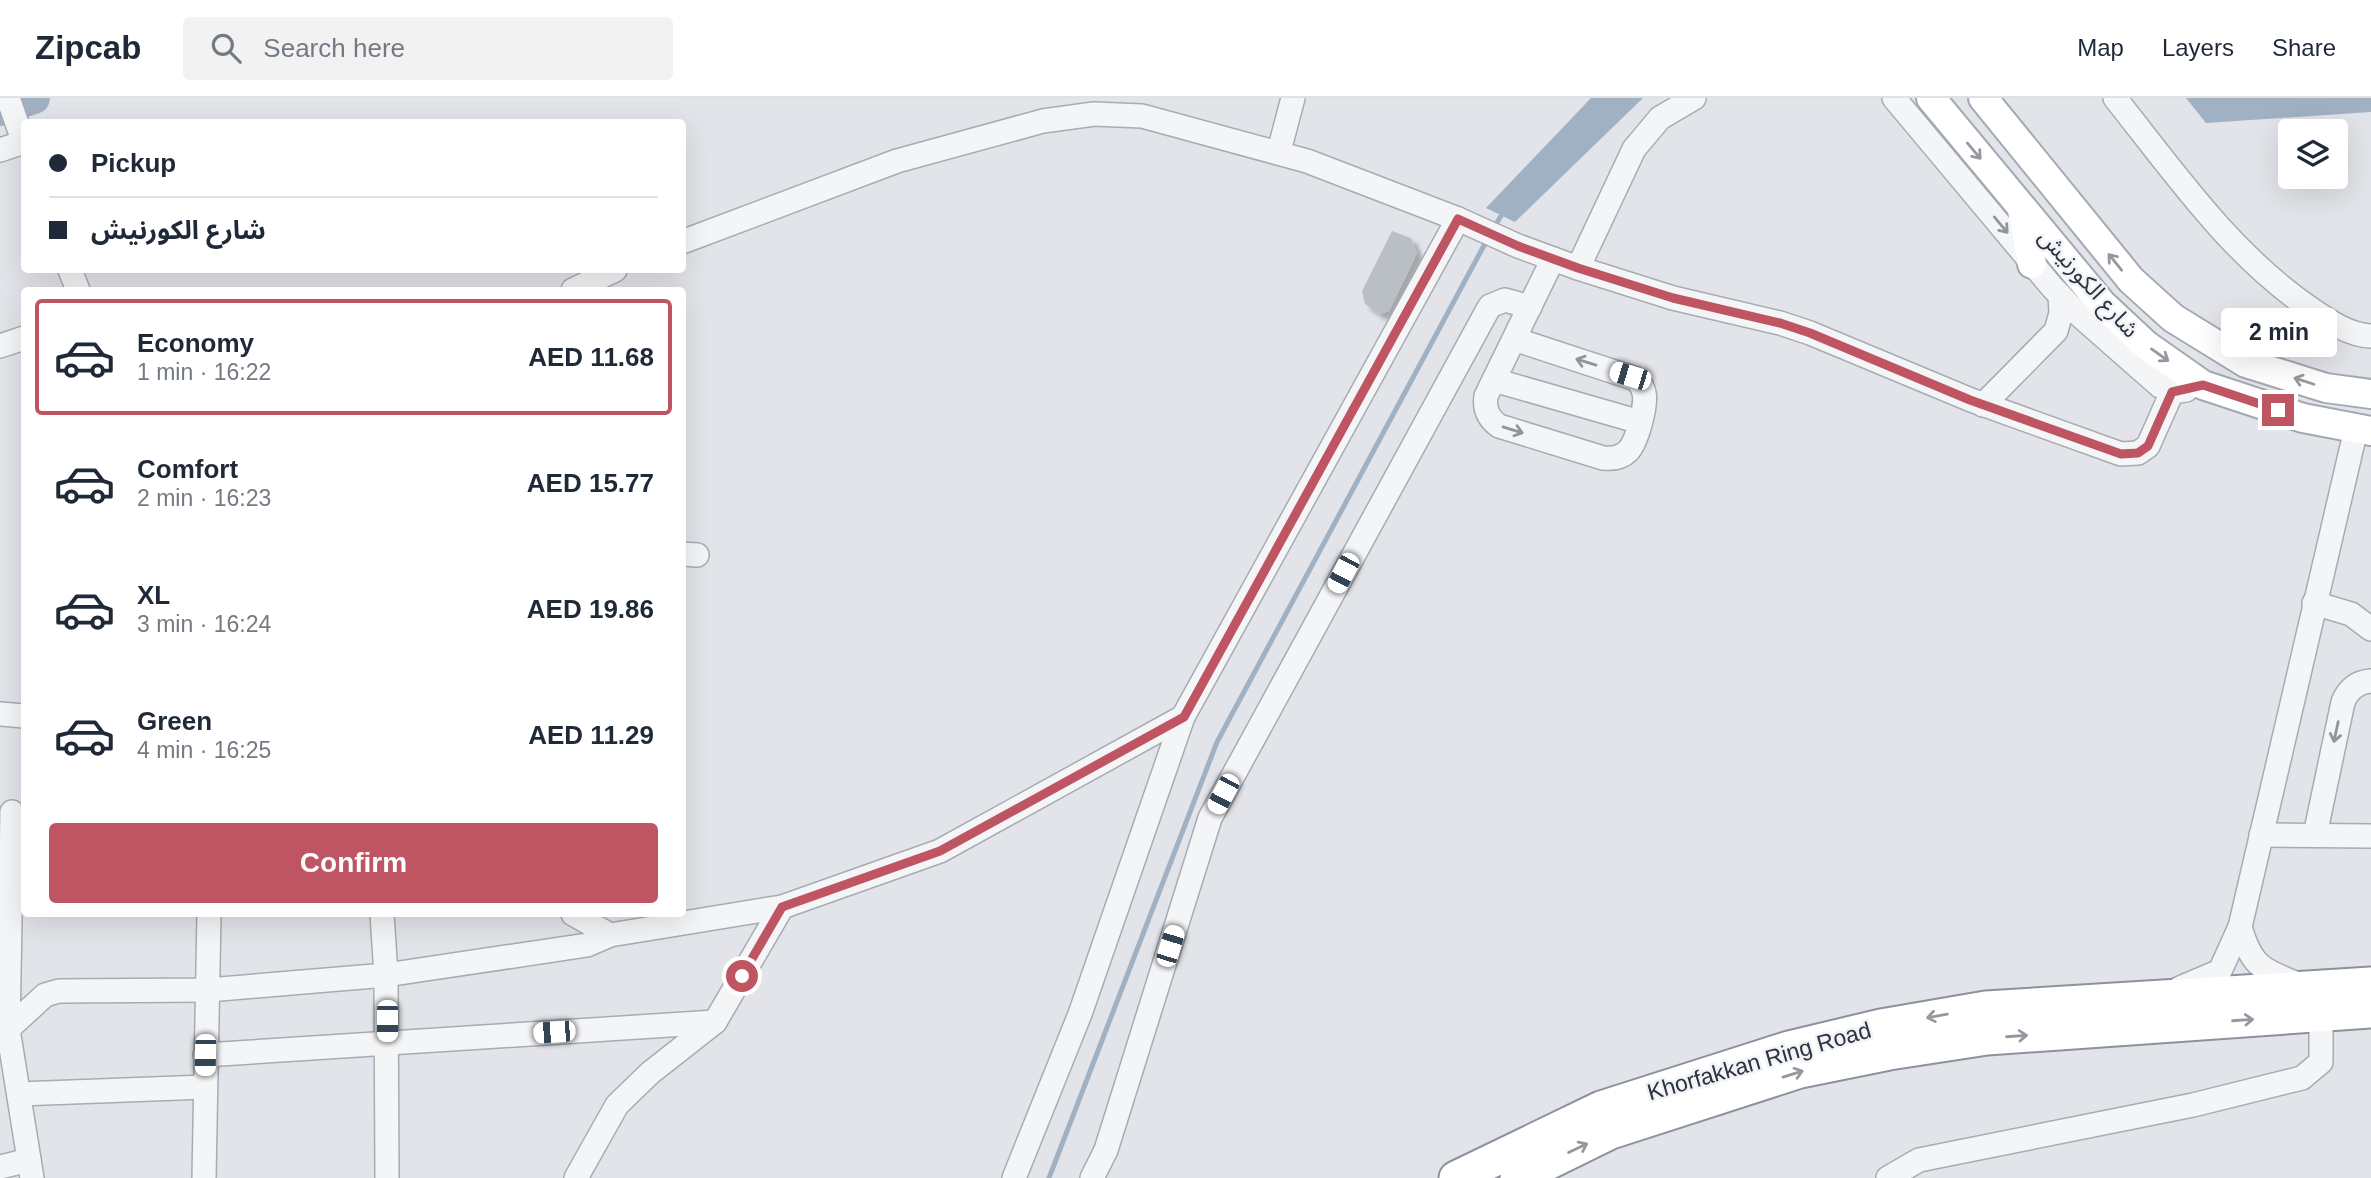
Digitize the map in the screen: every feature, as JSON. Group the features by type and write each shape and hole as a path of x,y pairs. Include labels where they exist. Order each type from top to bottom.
{"highway":[{"name":"Khorfakkan Ring Road","path":"1517,1178 1611,1132 1812,1069 1889,1053 1987,1038 2314,1001 2371,984"},
{"name":"Khorfakkan Ring Road","path":"1456,1178 1601,1108 1788,1048 1881,1026 1986,1007 2151,997 2314,1001 2371,1011"}],"main road":[{"name":"شارع الكورنيش","path":"1983,98 2131,280 2173,318 2246,363 2326,388 2371,394"},
{"path":"1939,108 1951,111 1964,106 1971,109 2006,146 2036,164"},
{"name":"شارع الكورنيش","path":"1939,108 2102,304 2146,345 2203,385 2303,418 2364,430"},
{"path":"2021,207 2032,264"}],"street":[{"path":"8,98 21,134"},
{"path":"1279,151 1293,98"},
{"path":"1578,268 1634,149 1660,118 1694,98"},
{"path":"1894,98 2032,264 2090,325 2160,386 2172,392 2203,385"},
{"path":"2115,98 2226,236 2278,286 2329,322 2371,336"},
{"path":"686,240 897,161 1094,106 1279,151 1578,268 1673,298 1780,323 1810,333 1983,405 2121,454 2138,453 2148,446 2172,392"},
{"path":"0,150 21,143"},
{"path":"1014,1178 1080,1014 1184,717 1458,219"},
{"path":"1514,339 1636,379 1645,395 1636,439 1628,451 1616,458 1603,458 1499,426 1489,416 1485,403 1494,380 1553,259"},
{"path":"579,287 609,273"},
{"path":"1983,405 2056,331 2061,313 2060,295"},
{"path":"1093,1178 1106,1150 1210,818 1490,306 1505,300 1530,307"},
{"path":"2056,331 2090,325"},
{"path":"0,346 21,339"},
{"path":"1494,380 1640,422"},
{"path":"2151,997 2220,971 2240,927 2314,603 2364,430"},
{"path":"2314,603 2351,614 2371,629"},
{"path":"2315,835 2343,702 2351,689 2371,681"},
{"path":"0,714 21,716"},
{"path":"4,1029 45,995 60,991 208,990 387,975 587,945 610,935 782,907 940,851 1184,717"},
{"path":"0,1167 30,1169 19,1094 4,1029 12,812"},
{"path":"2261,835 2371,836"},
{"path":"576,1178 617,1105 650,1073 715,1022 782,907"},
{"path":"204,1178 209,917"},
{"path":"382,917 387,975 387,1178"},
{"path":"578,917 610,935"},
{"path":"1888,1178 1919,1160 2193,1105 2302,1078 2321,1062 2314,1001 2263,970 2247,952 2240,927"},
{"path":"205,1055 715,1022"},
{"path":"19,1094 205,1087"}],"water":[{"path":"1591,98 1643,98 1515,222 1486,208"},
{"path":"2186,98 2371,98 2371,112 2206,123"}],"building":[{"path":"1392,231 1411,238 1417,253 1389,311 1380,314 1365,304 1362,291"}],"waterway":[{"path":"0,110 34,98"},
{"path":"1493,229 1504,211"},
{"path":"1049,1178 1217,742 1488,238"}],"route":[{"path":"742,976 782,907 940,851 1184,717 1458,219 1518,246 1578,268 1673,298 1780,323 1810,333 1970,400 2121,454 2138,453 2148,446 2172,392 2203,385 2278,410"}]}
